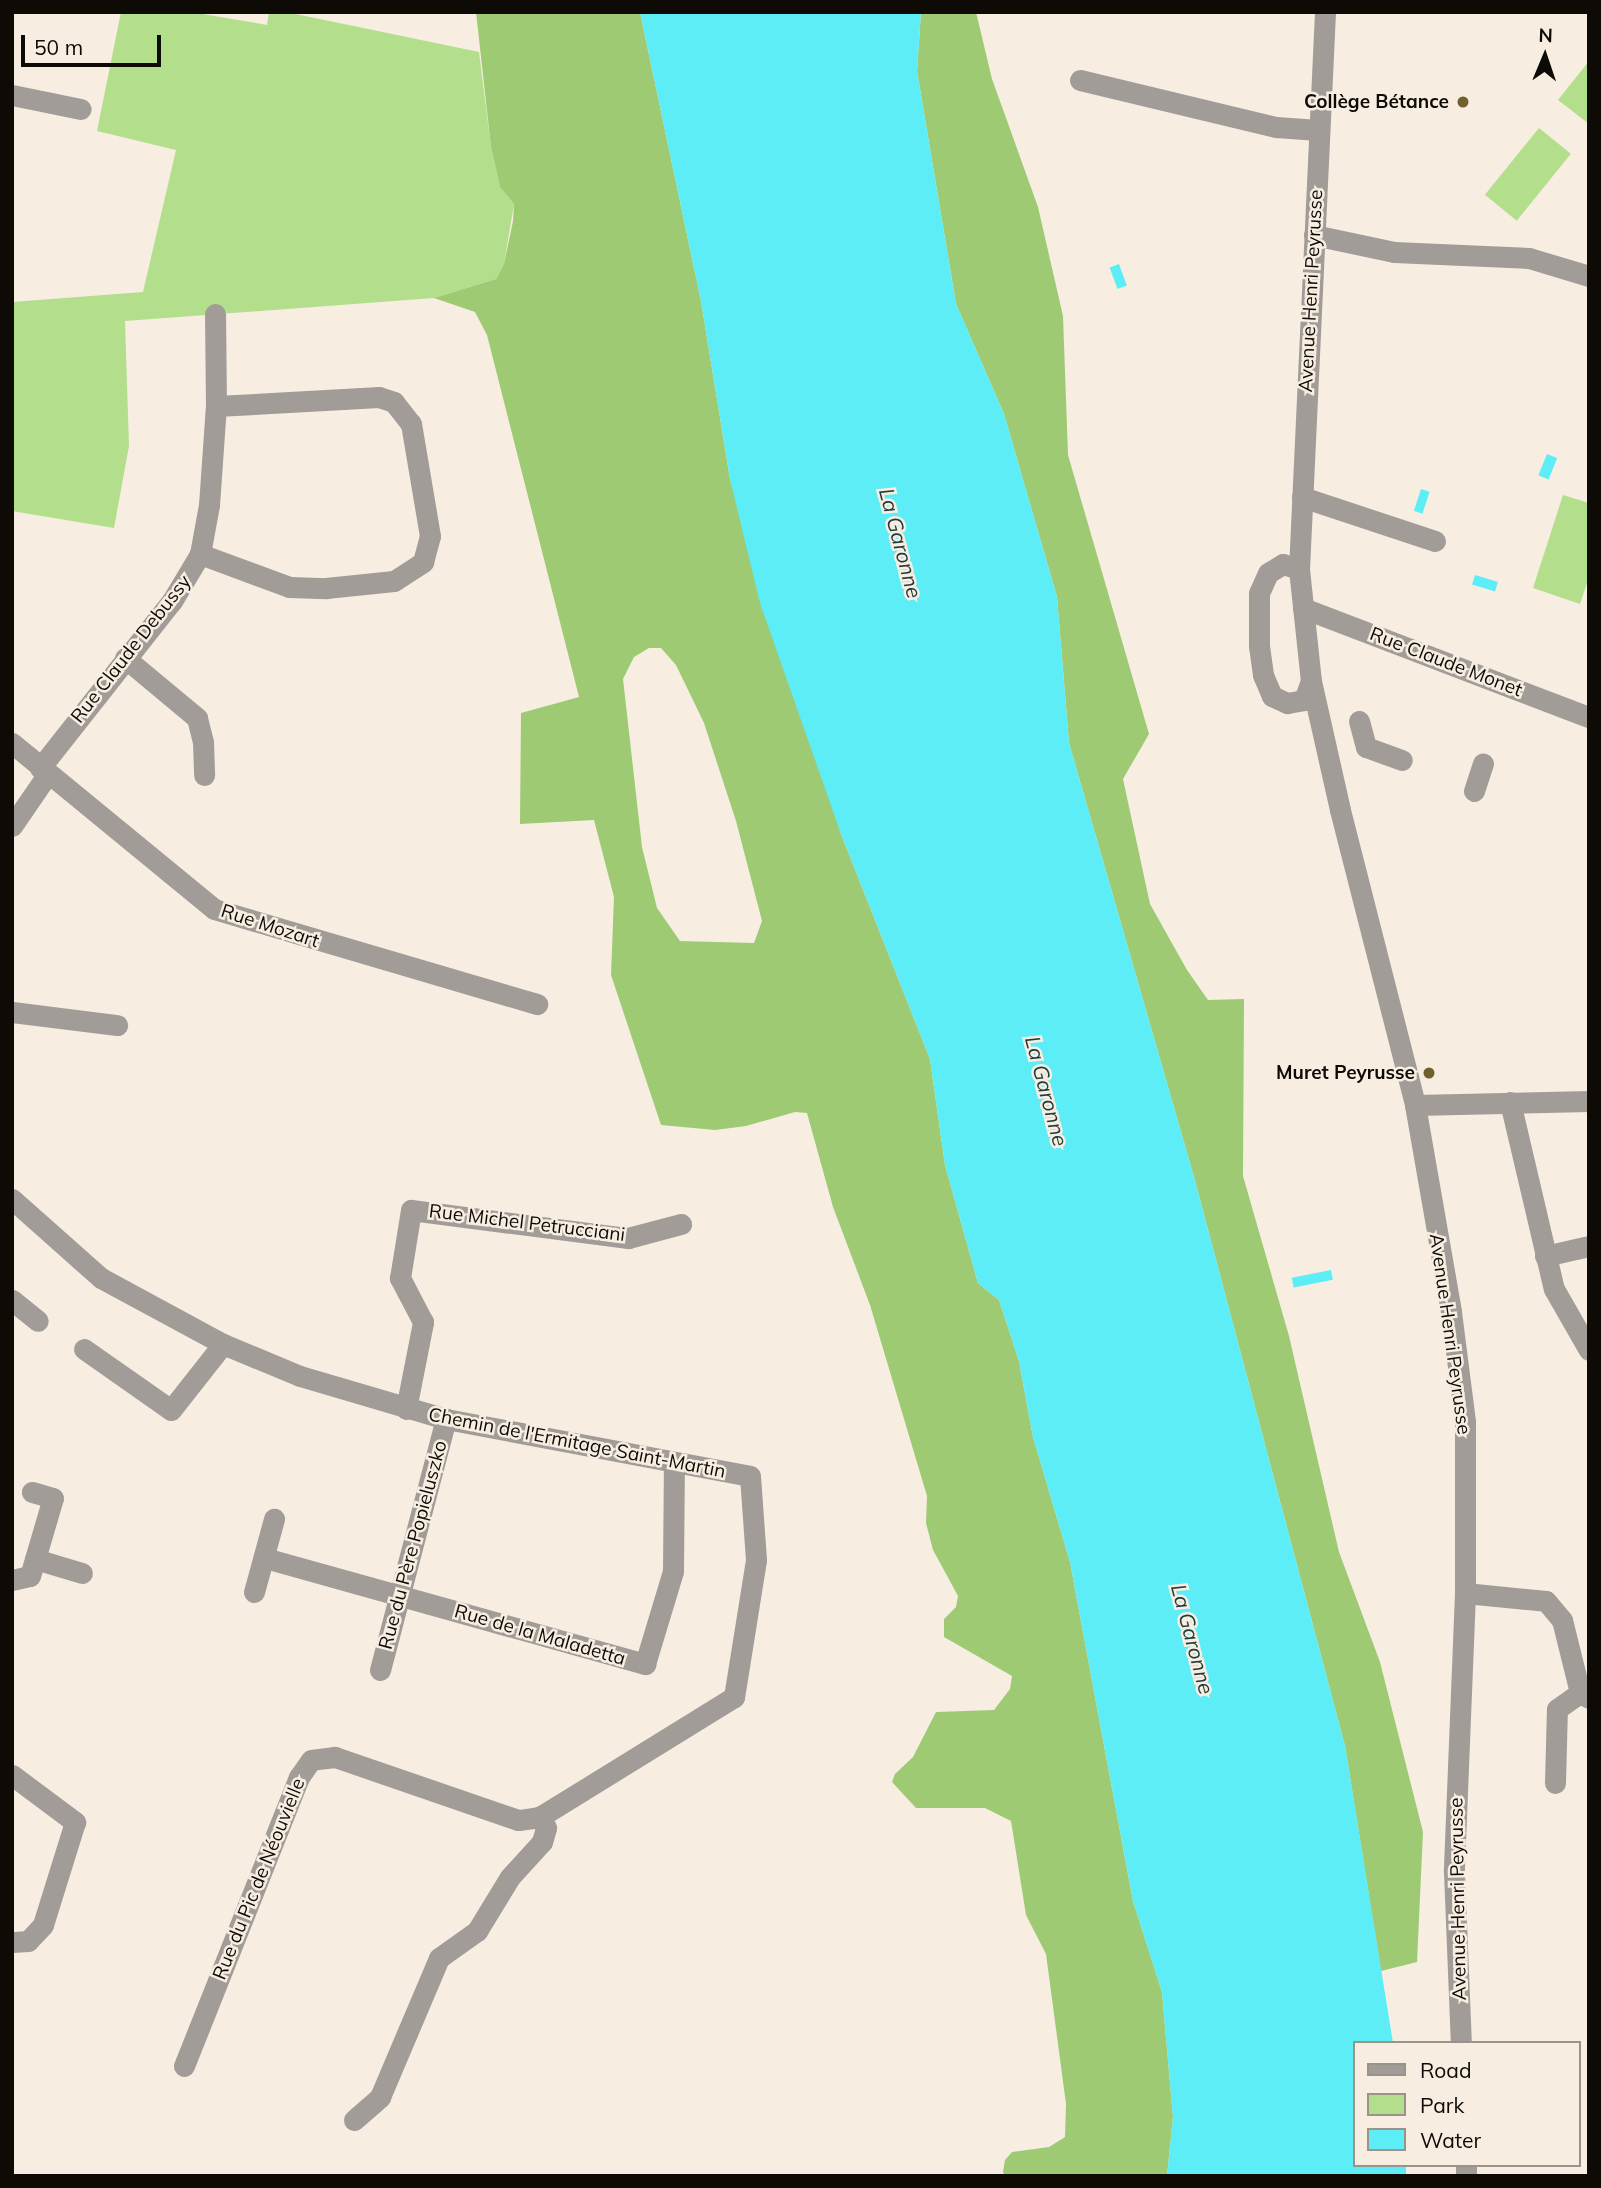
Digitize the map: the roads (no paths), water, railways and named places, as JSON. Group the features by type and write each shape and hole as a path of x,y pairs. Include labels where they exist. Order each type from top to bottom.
{"street":[{"name":"Avenue Henri Peyrusse","path":"1325,12 1299,569 1311,681 1415,1105 1451,1312 1465,1422 1465,1593 1454,1872 1461,2041"},
{"path":"1080,80 1276,127 1318,130"},
{"path":"12,95 81,109"},
{"path":"1314,235 1394,252 1529,258 1589,276"},
{"name":"Rue Claude Debussy","path":"12,826 43,771 125,658 173,601 200,554 209,505 216,406 215,314"},
{"path":"200,554 289,587 326,588 394,581 423,562 430,536 411,424 394,402 379,397 216,406"},
{"path":"1302,497 1435,541"},
{"path":"1299,569 1283,564 1268,573 1259,593 1259,646 1263,675 1272,696 1287,703 1304,700 1311,681"},
{"name":"Rue Claude Monet","path":"1303,608 1589,717"},
{"path":"125,658 197,718 203,742 204,775"},
{"path":"1321,725 1364,720 1366,747 1402,760"},
{"name":"Rue Mozart","path":"12,743 214,909 537,1004"},
{"path":"1474,790 1483,763"},
{"path":"12,1012 117,1025"},
{"path":"1415,1105 1589,1101"},
{"path":"1510,1102 1545,1256 1559,1301 1589,1350"},
{"name":"Chemin de l'Ermitage Saint-Martin","path":"12,1199 101,1278 223,1344 300,1377 446,1419 674,1464 750,1476 756,1560 734,1697 540,1817"},
{"name":"Rue Michel Petrucciani","path":"406,1409 423,1322 400,1278 411,1210 628,1238 681,1224"},
{"path":"1545,1256 1589,1247"},
{"path":"12,1300 38,1321"},
{"path":"84,1349 171,1410 223,1344"},
{"name":"Rue du Père Popieluszko","path":"380,1670 446,1419"},
{"name":"Rue de la Maladetta","path":"400,1596 645,1664 673,1571 674,1464"},
{"path":"12,1580 30,1576 53,1499 33,1492"},
{"path":"254,1592 274,1519"},
{"path":"265,1558 400,1596"},
{"path":"35,1559 82,1573"},
{"path":"1465,1593 1546,1601 1562,1620 1585,1696 1557,1709 1555,1783"},
{"name":"Rue du Pic de Néouvielle","path":"184,2066 299,1777 311,1760 335,1757 518,1820 540,1817"},
{"path":"12,1776 75,1822 43,1925 28,1941 12,1942"},
{"path":"354,2120 380,2098 439,1958 477,1931 510,1877 542,1842 546,1828 540,1817"}],"water":[{"name":"La Garonne","path":"640,12 921,12 917,71 956,304 1004,414 1057,597 1069,743 1194,1177 1345,1746 1393,2041 1352,2041 1352,2167 1406,2167 1406,2176 1167,2176 1173,2117 1162,1992 1133,1901 1070,1562 1033,1437 1019,1361 999,1300 978,1283 945,1165 930,1059 841,834 760,603 730,479 701,301"},
{"path":"1119,264 1127,286 1117,289 1110,267"},
{"path":"1547,454 1557,458 1549,479 1538,475"},
{"path":"1421,489 1430,492 1422,514 1414,511"},
{"path":"1475,575 1498,582 1495,592 1472,585"},
{"path":"1331,1270 1333,1280 1294,1287 1292,1278"}],"place":[{"name":"Collège Bétance","path":"1463,102"},
{"name":"Muret Peyrusse","path":"1429,1073"}]}
